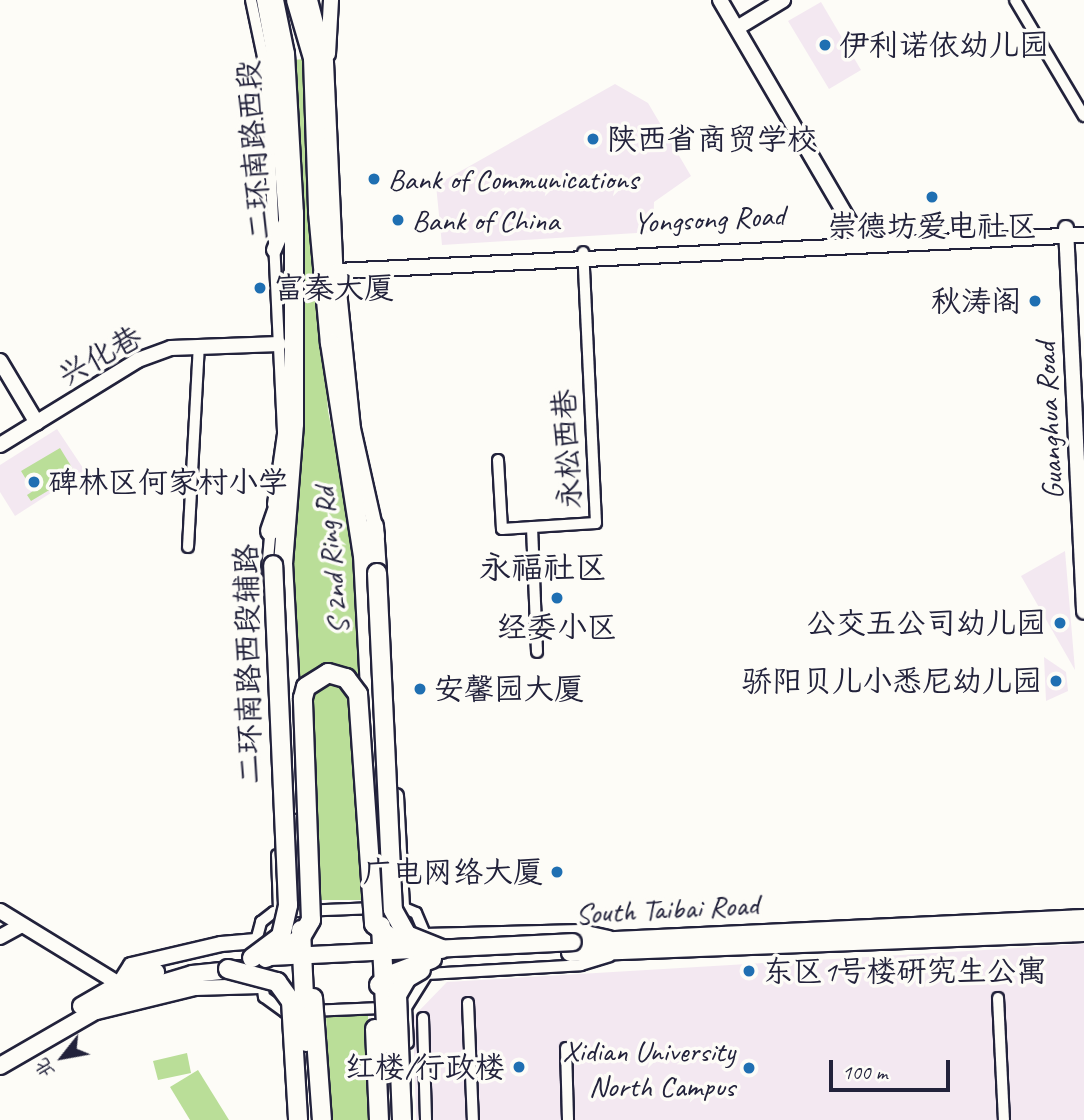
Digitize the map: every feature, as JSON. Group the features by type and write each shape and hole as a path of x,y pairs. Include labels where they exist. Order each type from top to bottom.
{"highway":[{"name":"S 2nd Ring Rd","path":"274,0 285,54 293,297 290,474"},
{"name":"S 2nd Ring Rd","path":"296,0 313,58 318,212 330,343 339,416 363,555 390,1120"},
{"path":"270,531 290,474"},
{"path":"259,963 281,936 288,905 278,564 290,474"},
{"path":"374,526 393,910 407,935 431,954"},
{"name":"S 2nd Ring Rd","path":"278,564 293,744 310,1120"},
{"path":"259,963 300,939 311,920 303,714 306,687 328,673 341,675 353,685 361,716 371,914 385,935 431,954"},
{"path":"303,714 293,744 306,772"},
{"path":"361,716 373,739 362,756"},
{"path":"379,1120 375,991 382,979 431,954"},
{"path":"402,1120 397,995 407,978 431,954"},
{"path":"259,963 300,979 313,999 322,1120"},
{"path":"228,969 277,982 292,1001 298,1120"}],"main road":[{"name":"South Taibai Road","path":"623,946 1084,918"},
{"name":"South Taibai Road","path":"259,963 623,946 1084,933"},
{"path":"0,1066 89,1014 156,983 259,963"},
{"path":"0,1054 119,984 175,967 259,963"}],"street":[{"name":"二环南路西段辅路","path":"251,0 266,71 283,434 266,557 279,909"},
{"name":"二环南路西段","path":"264,0 273,49 290,218"},
{"path":"310,0 326,62"},
{"path":"331,0 326,62 337,267 353,429 385,571 402,907"},
{"path":"720,0 861,241"},
{"path":"737,28 783,0"},
{"path":"1015,0 1084,116"},
{"path":"274,250 290,218"},
{"name":"Yongsong Road","path":"337,267 1075,232"},
{"name":"Guanghua Road","path":"1075,232 1084,442"},
{"name":"Guanghua Road","path":"1075,232 1084,612"},
{"name":"永松西巷","path":"498,460 502,529 596,523 583,256"},
{"path":"330,343 337,267"},
{"name":"兴化巷","path":"0,445 138,360 171,348 279,344"},
{"path":"188,547 199,347"},
{"path":"0,360 37,422"},
{"path":"532,527 537,652"},
{"path":"406,1007 285,1012 275,1009 259,963 261,922 279,909 402,907 416,913 431,954 406,1007 410,1120"},
{"path":"0,911 20,926 119,984"},
{"path":"0,937 20,926"},
{"path":"431,954 582,930 623,946"},
{"path":"431,954 581,965 623,946"},
{"path":"89,1014 195,988 259,963"},
{"path":"998,998 1004,1120"},
{"path":"468,1003 474,1120"},
{"path":"285,1012 291,1120"},
{"path":"423,1018 426,1120"},
{"path":"566,1048 568,1120"}],"shaded area":[{"name":"伊利诺依幼儿园","path":"821,2 861,70 829,89 788,21"},
{"name":"陕西省商贸学校","path":"615,84 648,103 691,176 654,202 653,232 442,245 436,185"},
{"name":"碑林区何家村小学","path":"57,429 85,471 15,516 0,492 0,465"},
{"name":"公交五公司幼儿园","path":"1065,551 1075,670 1021,576"},
{"name":"骄阳贝儿小悉尼幼儿园","path":"1044,657 1066,672 1068,691 1046,701"},
{"name":"Xidian University North Campus","path":"1084,944 1084,1120 416,1120 413,1017 447,982"}],"green space":[{"path":"305,59 328,411 357,558 362,691 352,676 297,691 292,568 303,439 303,304 292,60"},
{"path":"60,448 76,474 31,501 27,495 33,491 21,471"},
{"path":"320,681 342,681 354,700 363,900 315,900 308,697"},
{"path":"368,1014 371,1120 331,1120 326,1016"},
{"path":"187,1053 191,1073 158,1080 153,1061"},
{"path":"198,1070 229,1120 190,1120 170,1087"}],"place":[{"name":"伊利诺依幼儿园","path":"825,45"},
{"name":"陕西省商贸学校","path":"593,139"},
{"name":"Bank of Communications","path":"374,179"},
{"name":"崇德坊爱电社区","path":"932,197"},
{"name":"Bank of China","path":"398,220"},
{"name":"富秦大厦","path":"260,288"},
{"name":"秋涛阁","path":"1035,301"},
{"name":"碑林区何家村小学","path":"34,482"},
{"name":"经委小区","path":"557,598"},
{"name":"公交五公司幼儿园","path":"1060,623"},
{"name":"骄阳贝儿小悉尼幼儿园","path":"1056,681"},
{"name":"安馨园大厦","path":"420,689"},
{"name":"广电网络大厦","path":"557,872"},
{"name":"东区1号楼研究生公寓","path":"749,971"},
{"name":"红楼/行政楼","path":"519,1067"},
{"name":"Xidian University North Campus","path":"749,1068"}],"district":[{"name":"永福社区","path":"543,568"}]}
